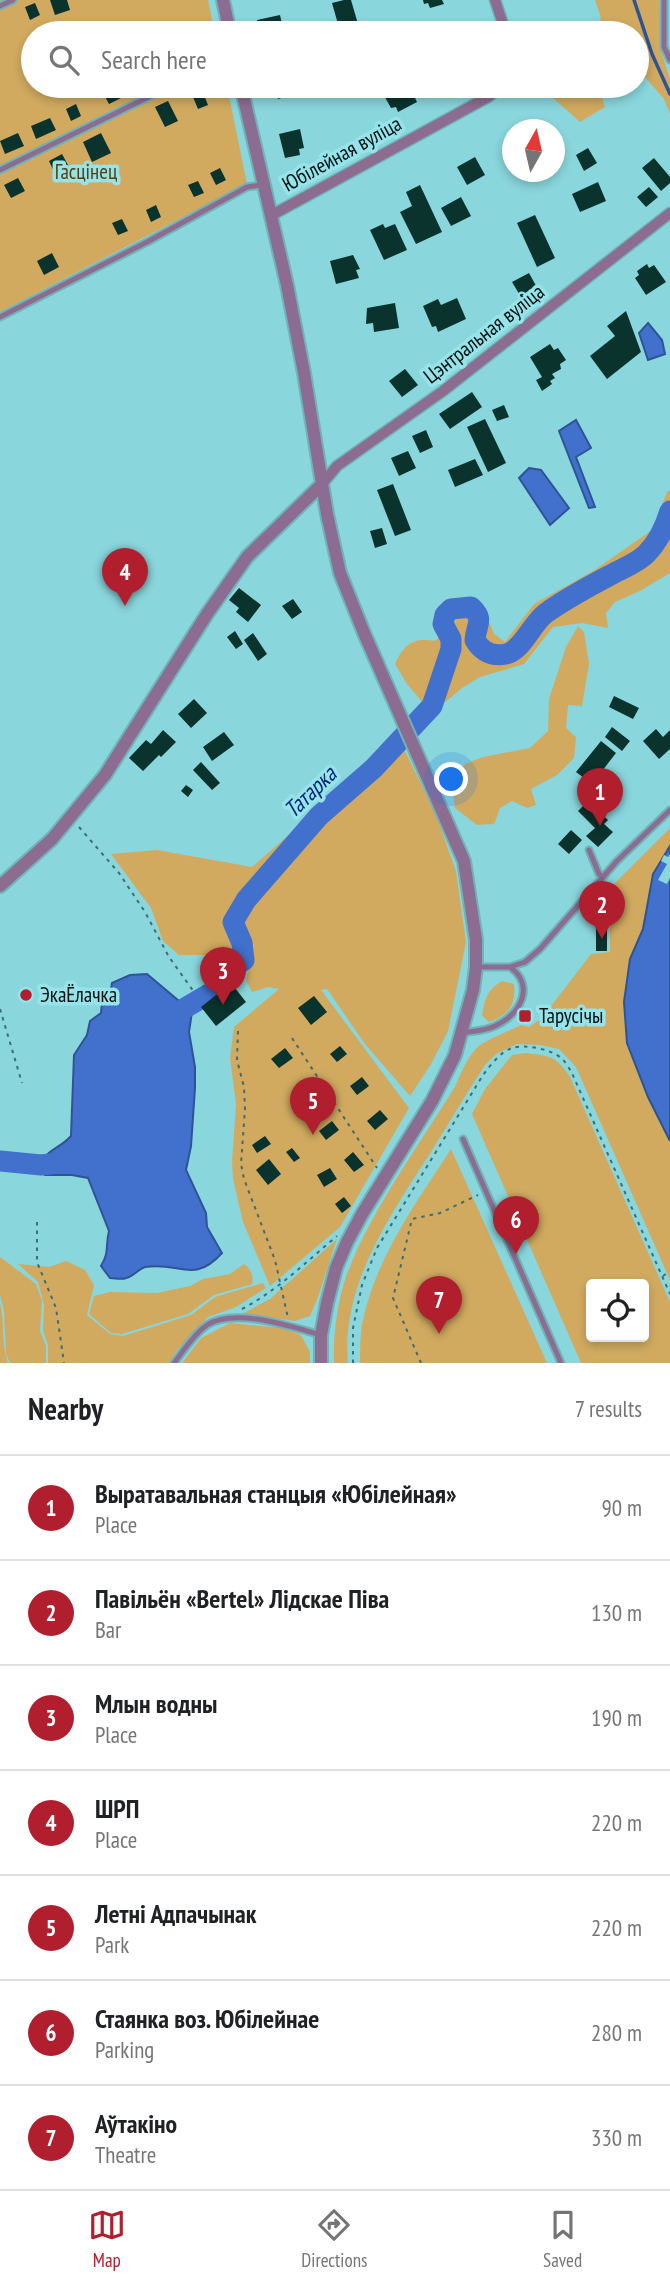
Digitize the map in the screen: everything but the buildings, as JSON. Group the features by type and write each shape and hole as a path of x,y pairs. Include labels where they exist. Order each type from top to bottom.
{"street":[{"path":"224,0 228,21"},
{"path":"495,0 502,21"},
{"path":"244,98 272,215 340,573 464,861 473,915 475,967 472,990 455,1055 432,1101 362,1214 336,1268 321,1335 321,1363"},
{"name":"Юбілейная вуліца","path":"272,215 486,98"},
{"name":"Цэнтральная вуліца","path":"322,484 337,467 443,391 670,213"},
{"path":"0,886 26,865 105,775 247,556 322,484"}],"lane":[{"path":"0,6 13,0"},
{"path":"664,0 664,47 670,60"},
{"path":"0,170 147,98"},
{"path":"0,317 149,241 247,187 264,185"},
{"path":"475,967 510,967 525,962 540,949 603,877 670,810"},
{"path":"589,850 599,874 603,877"},
{"path":"462,1033 492,1028 508,1019 519,1006 523,998 523,984 520,974 510,967"},
{"path":"463,1139 561,1363"},
{"path":"174,1363 207,1325 225,1317 289,1326 321,1335"}],"path":[{"path":"70,818 119,873 145,912 169,957 194,992"},
{"path":"0,1009 22,1083"},
{"path":"238,1031 237,1060 244,1087 241,1164 244,1179 275,1260 289,1326"},
{"path":"292,1038 374,1166 387,1174"},
{"path":"353,1363 352,1328 362,1285 377,1248 483,1074 497,1058 512,1048 529,1047 553,1052 563,1059 670,1294"},
{"path":"421,1363 393,1298 412,1219 440,1213 486,1191"},
{"path":"37,1222 37,1262 56,1308 64,1363"},
{"path":"225,1317 266,1296 337,1236"},
{"path":"662,1276 670,1271"}],"green space":[{"name":"Гасцінец","path":"0,0 208,0 212,21 21,21 21,98 229,98 247,184 0,312"},
{"path":"595,0 659,0 661,51 670,79 670,114 664,99 649,82 649,21 599,21 601,18"},
{"path":"553,98 602,98 605,107 580,122"},
{"path":"670,490 670,573 615,602 606,613 608,628 582,623 553,627 524,664 480,677 443,704 423,703 407,684 395,664 402,651 410,644 421,640 435,641 457,619 483,607 494,634 505,642 534,604 593,571 652,530"},
{"path":"578,626 584,632 589,664 582,706 568,705 566,728 576,737 574,758 557,775 531,789 536,805 527,808 512,801 500,808 494,824 477,825 455,808 451,780 465,764 483,757 530,748 548,731 549,699 566,647"},
{"path":"404,749 436,815 456,871 466,942 448,1031 410,1096 365,1044 327,989 321,990 409,1108 340,1227 270,1286 243,1222 233,1179 236,1104 230,1058 234,1027 279,989 268,987 252,992 246,980 254,945 217,955 179,955 163,941 151,908 111,854 157,850 252,867 332,797 333,814"},
{"path":"670,828 670,846 653,874 643,929 630,959 627,1043 648,1097 670,1141 670,1280 576,1067 559,1049 517,1044 496,1054 485,1065 385,1226 360,1278 352,1306 348,1363 334,1363 338,1309 346,1277 356,1253 381,1204 456,1085 474,1051 487,1041 521,1025 529,1027 542,1018 591,954 610,952 610,925 599,924 603,895"},
{"path":"502,981 514,984 514,998 510,1008 502,1016 489,1022 482,1015 486,1000 490,991"},
{"path":"526,1053 547,1056 557,1061 570,1077 670,1302 670,1363 581,1363 472,1114 485,1089 512,1055"},
{"path":"451,1149 547,1363 360,1363 363,1320 378,1274 411,1210"},
{"path":"337,1239 310,1316 295,1321 242,1314 270,1299"},
{"path":"0,1257 36,1284 42,1301 40,1331 46,1346 46,1363 10,1363 6,1354 4,1311 0,1295"},
{"path":"66,1261 85,1270 94,1285 87,1315 110,1334 123,1336 191,1315 215,1297 263,1283 266,1288 236,1307 208,1317 178,1349 169,1363 48,1363 48,1345 43,1331 44,1305 38,1282 18,1264 49,1267"},
{"path":"244,1264 253,1278 252,1284 214,1295 188,1314 122,1334 111,1333 89,1314 94,1296 110,1292 157,1293 190,1286 203,1279 230,1274"},
{"path":"0,1303 4,1348 8,1363 0,1363"},
{"path":"230,1323 283,1328 301,1335 310,1352 310,1363 182,1363 201,1338"}],"water":[{"path":"648,323 662,340 665,354 648,360 639,333"},
{"path":"576,420 591,448 576,457 595,507 589,508 559,431"},
{"path":"529,468 541,470 569,508 550,525 519,478"},
{"path":"670,846 670,1141 648,1097 627,1043 624,1002 630,959 643,929 653,874"},
{"path":"147,974 192,1012 189,1032 195,1067 195,1088 191,1146 186,1170 206,1213 207,1227 222,1253 203,1268 186,1270 145,1267 123,1279 110,1278 101,1266 109,1231 88,1178 45,1175 43,1161 49,1152 71,1136 74,1055 87,1035 90,1021 101,1013 102,1002 110,996 112,983 130,975"}],"pier":[{"path":"670,854 670,878 667,884 658,880 667,864 661,861 664,855 668,857"}],"waterway":[{"path":"634,0 641,21"},
{"path":"649,45 670,94"},
{"name":"Татарка","path":"164,1028 185,1008 219,988 225,973 244,960 242,943 233,922 246,900 319,816 374,768 432,706 451,649 451,639 443,624 445,615 451,609 471,607 479,619 475,640 480,647 496,655 512,652 546,613 571,596 644,556 658,539 670,511"},
{"name":"Татарка","path":"0,1161 41,1165 68,1162"}],"place":[{"name":"ШРП","path":"125,606"},
{"name":"Выратавальная станцыя «Юбілейная»","path":"600,826"},
{"name":"Павільён «Bertel» Лідскае Піва","path":"602,939"},
{"name":"ЭкаЁлачка","path":"26,995"},
{"name":"Млын водны","path":"223,1005"},
{"name":"Тарусічы","path":"525,1016"},
{"name":"Летні Адпачынак","path":"313,1135"},
{"name":"Стаянка воз. Юбілейнае","path":"516,1254"},
{"name":"Аўтакіно","path":"439,1334"}]}
